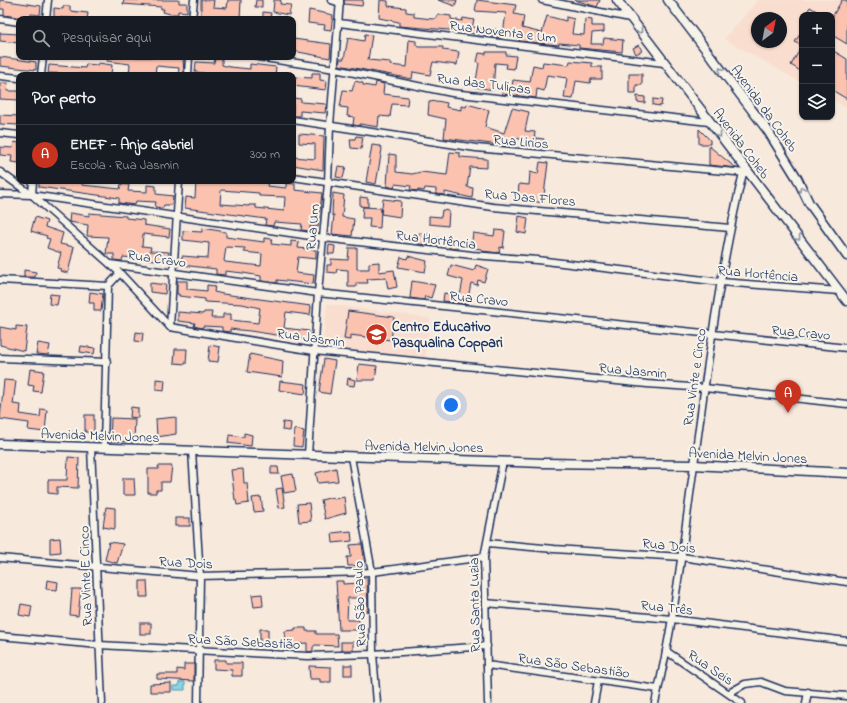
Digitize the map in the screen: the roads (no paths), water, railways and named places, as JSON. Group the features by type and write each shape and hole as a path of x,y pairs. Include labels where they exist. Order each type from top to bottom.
{"main road":[{"name":"Avenida Coheb","path":"617,0 709,122 745,173 847,301"},
{"name":"Avenida da Coheb","path":"668,0 768,131 789,165 809,203 847,256"},
{"name":"Avenida Melvin Jones","path":"0,444 351,457 694,465 847,473"}],"street":[{"path":"46,16 48,0"},
{"path":"192,16 194,0"},
{"path":"331,0 340,2"},
{"path":"542,0 630,18"},
{"name":"Rua Um","path":"308,455 318,293 324,238 330,125 340,2"},
{"path":"0,19 16,22"},
{"name":"Rua Noventa e Um","path":"339,23 664,63"},
{"path":"41,72 43,60"},
{"path":"188,72 189,60"},
{"name":"Rua das Tulipas","path":"277,60 335,69 452,93 709,122"},
{"path":"0,76 16,78"},
{"name":"Rua Lirios","path":"296,120 476,148 623,163 745,173"},
{"path":"0,133 16,135"},
{"path":"0,172 16,184"},
{"name":"Rua Vinte e Cinco","path":"655,703 672,619 682,557 711,335 730,228 745,173"},
{"path":"296,178 328,183"},
{"name":"Rua Das Flores","path":"328,183 493,207 730,228"},
{"path":"17,184 32,195 120,273 170,327"},
{"path":"32,195 33,184"},
{"path":"170,327 172,272 179,184"},
{"name":"Rua Hortência","path":"0,194 32,195 324,238 721,282 839,291"},
{"name":"Rua Cravo","path":"109,264 318,293 847,348"},
{"path":"104,448 108,286 120,273"},
{"path":"0,280 108,286"},
{"name":"Rua Jasmin","path":"170,327 314,351 647,384 705,388 847,404"},
{"path":"0,358 107,362"},
{"name":"Rua Vinte E Cinco","path":"91,447 98,568 99,645 102,703"},
{"path":"192,451 200,576 198,703"},
{"name":"Rua São Paulo","path":"351,457 372,572 373,654 377,703"},
{"name":"Rua Santa Luzia","path":"488,703 484,557 488,543 503,461"},
{"name":"Rua Dois","path":"488,543 554,549 682,557 847,582"},
{"name":"Rua Dois","path":"0,558 200,576 372,572 484,557"},
{"name":"Rua Três","path":"485,603 672,619 847,641"},
{"name":"Rua São Sebastião","path":"0,636 99,645 308,656 373,654 486,646"},
{"name":"Rua Seis","path":"666,651 742,703"},
{"name":"Rua São Sebastião","path":"487,665 658,689"},
{"path":"594,703 598,681"},
{"path":"729,693 745,684 761,682 785,691 847,696"},
{"path":"806,703 808,692"}],"water":[{"path":"179,682 185,682 185,690 173,690 173,686 179,686"}],"place":[{"name":"Centro Educativo Pasqualina Coppari","path":"376,334"},
{"name":"EMEF - Anjo Gabriel","path":"788,413"}]}
